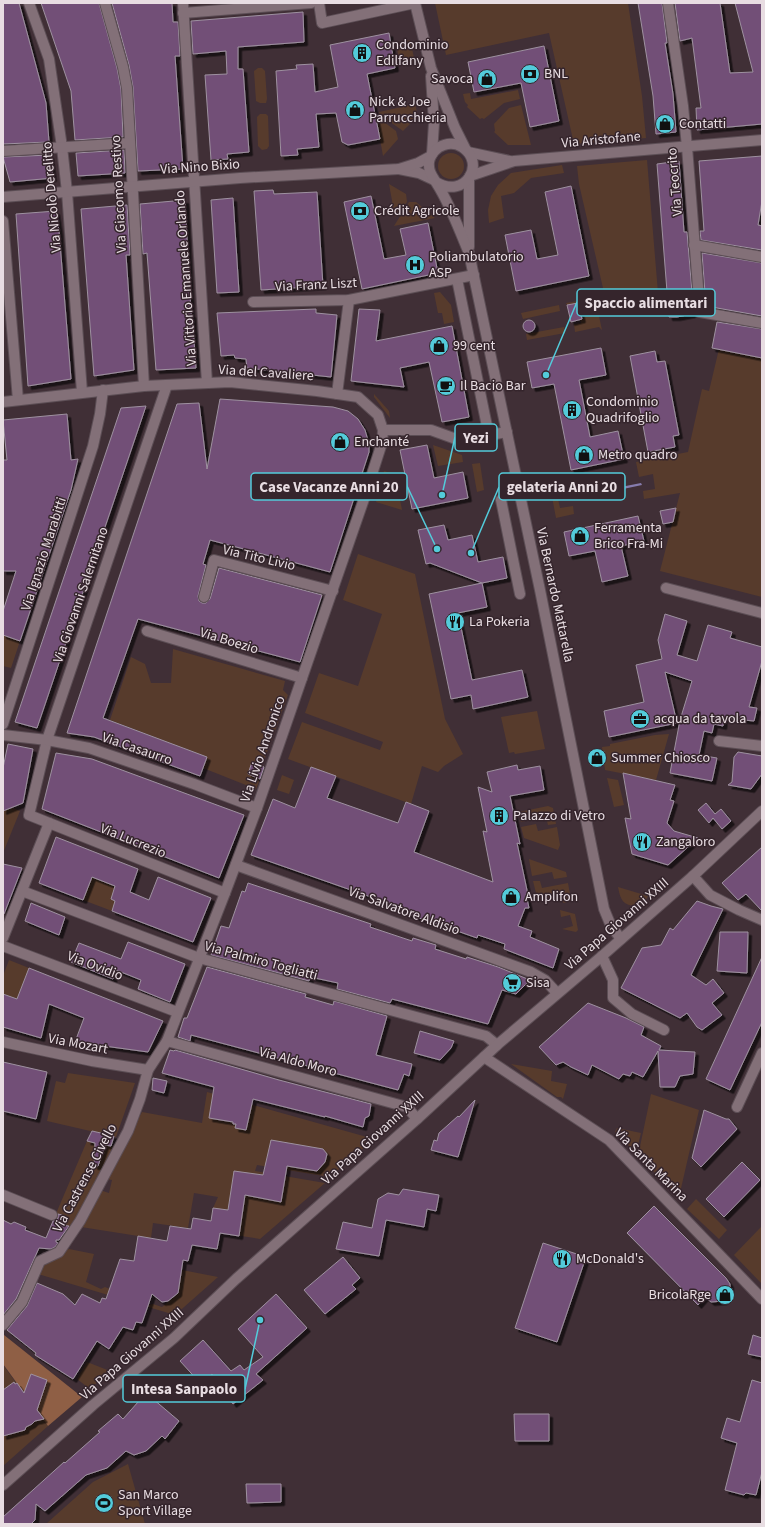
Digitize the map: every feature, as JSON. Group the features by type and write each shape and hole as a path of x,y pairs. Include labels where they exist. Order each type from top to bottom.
{"street":[{"name":"Via Nicolò Derelitto","path":"29,3 49,59 62,147 67,192 82,392"},
{"name":"Via Giacomo Restivo","path":"105,3 124,67 127,88 144,386"},
{"path":"183,8 311,3"},
{"path":"319,3 322,23 415,3 431,68 455,128 473,164 470,177 469,253"},
{"name":"Via Teocrito","path":"668,3 683,106 700,312 762,323"},
{"name":"Via Vittorio Emanuele Orlando","path":"183,8 207,383"},
{"path":"431,68 434,123 432,155 429,169 447,201 469,253"},
{"name":"Via Aristofane","path":"514,161 762,140"},
{"path":"3,151 130,143"},
{"path":"399,168 418,163 432,155 438,148 445,144 460,146 467,151 485,157 514,161"},
{"path":"399,168 419,174 442,186 450,188 464,184 470,177 514,161"},
{"name":"Via Nino Bixio","path":"3,197 399,168"},
{"path":"3,221 18,400"},
{"path":"694,246 762,257"},
{"name":"Via Bernardo Mattarella","path":"469,253 604,909 611,926 620,939"},
{"name":"Via Franz Liszt","path":"253,302 349,300 474,275"},
{"path":"457,279 489,436"},
{"path":"337,394 349,300"},
{"name":"Via del Cavaliere","path":"3,402 144,386 230,382 358,397 378,416 383,430"},
{"name":"Via Giovanni Salernitano","path":"29,815 47,740 167,385"},
{"name":"Via Ignazio Marabitti","path":"3,724 93,446 100,414 103,390"},
{"path":"383,430 431,430 456,439 466,440 507,432"},
{"name":"Via Livio Andronico","path":"148,1070 167,1041 198,958 226,893 333,591 382,443 383,430"},
{"path":"501,500 520,594"},
{"name":"Via Tito Livio","path":"204,597 214,560 333,591"},
{"path":"666,588 762,613"},
{"name":"Via Boezio","path":"147,631 302,678"},
{"name":"Via Casaurro","path":"3,735 47,740 88,748 257,808"},
{"path":"719,741 762,746"},
{"name":"Via Papa Giovanni XXIII","path":"3,1485 93,1405 174,1338 236,1280 417,1119 496,1045 602,956 693,876 762,811"},
{"name":"Via Lucrezio","path":"29,815 226,893"},
{"path":"3,938 49,823"},
{"name":"Via Salvatore Aldisio","path":"236,865 531,972 545,980 557,993"},
{"path":"693,876 710,895 762,920"},
{"name":"Via Palmiro Togliatti","path":"22,891 198,958 486,1036 496,1045"},
{"name":"Via Ovidio","path":"3,946 177,1012"},
{"path":"602,956 613,980 613,998 632,1014 664,1030"},
{"name":"Via Aldo Moro","path":"167,1041 407,1107 417,1119"},
{"name":"Via Mozart","path":"3,1042 92,1061 148,1070"},
{"path":"737,1107 762,1053"},
{"name":"Via Santa Marina","path":"484,1057 609,1140 762,1299"},
{"name":"Via Castrense Civello","path":"3,1325 22,1302 40,1261 59,1252 80,1221 128,1131 140,1099 148,1070"},
{"path":"3,1195 52,1215"}],"shaded area":[{"path":"435,3 628,3 642,96 646,138 574,144 549,33 446,55"},
{"path":"410,40 415,62 400,65 396,43"},
{"path":"258,68 262,68 265,71 266,103 256,101 254,71"},
{"path":"518,90 520,99 504,103 484,119 480,119 467,107 468,105 465,102 463,94 470,93 471,99"},
{"path":"415,104 418,116 403,131 379,114 379,112"},
{"path":"521,105 531,145 508,145 494,132 494,124 509,108"},
{"path":"260,114 266,114 268,116 269,146 267,149 262,150 258,146 257,117"},
{"path":"376,116 396,131 398,139 383,156"},
{"path":"451,153 460,157 464,166 460,175 451,179 442,175 438,166 442,157"},
{"path":"647,160 660,317 609,314 579,184 577,166"},
{"path":"562,165 564,173 531,178 514,193 501,196 504,218 489,223 488,210 491,196 498,185 511,173"},
{"path":"389,184 406,194 407,202 395,217"},
{"path":"409,202 416,202 435,218 394,226"},
{"path":"440,292 451,305 454,322 444,324 442,313 438,313 434,293"},
{"path":"595,298 602,330 599,327 575,332 574,324 581,323 580,319 584,319 582,311 580,311 578,303 567,305 566,303"},
{"path":"559,305 560,311 523,319 521,313"},
{"path":"564,327 565,333 527,340 526,334"},
{"path":"719,349 762,357 762,597 660,571 680,493 644,499 643,491 655,489 653,474 639,477 636,462 688,452 702,389 709,391"},
{"path":"374,394 389,411 390,418 374,397"},
{"path":"433,445 462,455 463,462 438,466"},
{"path":"480,463 484,490 477,492 472,464"},
{"path":"384,471 395,474 402,510 376,502"},
{"path":"569,482 570,491 557,494 560,508 573,506 574,514 556,518 550,486"},
{"path":"641,483 642,485 571,500 570,497"},
{"path":"358,554 415,574 445,719 463,754 444,766 438,772 422,766 411,804 288,759 302,722 380,750 383,742 305,713 319,673 358,686 382,614 343,600"},
{"path":"3,635 20,641 11,668 3,666"},
{"path":"173,649 285,681 283,690 288,695 262,766 252,763 248,774 260,779 256,789 203,768 207,757 110,720 131,657 145,664 151,683 171,683"},
{"path":"537,711 545,749 515,754 514,752 509,753 501,717"},
{"path":"669,734 656,780 605,770 602,747 655,735"},
{"path":"282,775 294,780 289,794 277,790"},
{"path":"607,778 618,780 624,805 614,807"},
{"path":"548,806 553,808 556,824 548,825 546,817 521,822 519,812"},
{"path":"11,807 20,811 3,853 3,811"},
{"path":"536,824 538,831 557,827 560,845 558,850 524,838 521,827"},
{"path":"529,859 566,872 567,877 554,879 552,872 532,876"},
{"path":"92,877 116,887 111,899 115,901 112,911 83,900"},
{"path":"533,881 540,881 542,888 568,883 571,900 565,903 536,893"},
{"path":"618,887 648,896 640,907 630,905 624,902 620,897"},
{"path":"560,910 575,914 578,930 576,932 562,929 573,926 570,915 561,917"},
{"path":"9,960 29,968 17,999 3,994 3,976"},
{"path":"511,1064 552,1071 551,1081 567,1084 563,1099 561,1097 557,1097"},
{"path":"68,1073 135,1083 116,1137 47,1121 56,1081 65,1083"},
{"path":"207,1092 374,1139 330,1177 257,1165 255,1171 325,1183 260,1239 209,1231 213,1208 218,1197 194,1193 188,1228 153,1223 151,1238 81,1227 100,1190 109,1193 112,1180 105,1179 142,1112 202,1123"},
{"path":"651,1094 699,1110 679,1197 638,1156"},
{"path":"617,1128 641,1133 636,1153 615,1132"},
{"path":"87,1141 114,1147 87,1202 70,1227 52,1223"},
{"path":"696,1199 727,1230 719,1239 687,1209"},
{"path":"762,1226 762,1284 734,1255"},
{"path":"69,1249 94,1254 86,1282 101,1289 105,1287 149,1305 153,1304 162,1307 178,1294 176,1292 182,1270 218,1277 175,1315 38,1274 46,1261"},
{"path":"4,1335 82,1397 48,1426 3,1364"},
{"path":"87,1362 110,1371 90,1389 77,1379"},
{"path":"3,1365 48,1426 3,1466"},
{"name":"San Marco Sport Village","path":"128,1464 145,1524 46,1524 93,1482"}],"building":[{"path":"3,3 19,3 46,103 49,142 3,144"},
{"path":"41,3 99,3 117,68 121,89 123,137 75,140 71,91"},
{"path":"112,3 172,3 173,22 178,22 180,56 175,56 183,169 138,171 133,87 129,65"},
{"path":"638,3 662,3 667,43 665,43 673,94 676,132 656,134 653,96"},
{"path":"675,3 720,3 730,73 753,72 735,3 762,3 762,124 697,130 696,108 701,108 692,38 680,41"},
{"path":"303,12 304,42 238,47 238,69 243,69 249,152 227,154 228,159 211,160 205,75 227,74 226,51 193,54 191,21"},
{"path":"389,33 395,68 367,74 380,139 348,145 342,142 336,113 316,114 319,147 297,149 298,155 281,156 276,71 297,69 296,65 313,64 315,92 338,87 330,45"},
{"path":"544,46 559,121 530,127 521,83 474,92 468,62"},
{"path":"124,150 125,173 78,176 76,153"},
{"path":"50,155 53,178 10,182 3,157"},
{"path":"762,156 762,201 758,225 762,226 762,250 701,240 700,231 704,231 699,161"},
{"path":"679,161 684,232 687,232 693,304 691,304 692,314 669,317 657,164"},
{"path":"571,186 589,276 516,291 505,235 531,230 537,259 558,255 545,192"},
{"path":"273,190 274,194 317,192 323,286 261,290 254,191"},
{"path":"371,196 384,259 406,255 400,229 428,223 438,273 362,289 344,202"},
{"path":"233,198 239,292 217,293 211,200"},
{"path":"185,200 191,314 196,368 156,370 147,253 143,254 140,204"},
{"path":"127,205 130,255 126,255 134,370 94,376 81,209"},
{"path":"56,211 59,231 71,379 28,386 16,214"},
{"path":"702,253 762,263 762,316 706,306"},
{"path":"578,303 582,319 571,322 567,305"},
{"path":"316,309 316,313 337,315 331,377 247,368 246,359 235,358 234,355 221,356 217,313"},
{"path":"359,309 380,310 376,341 452,326 469,417 442,422 429,362 400,368 404,387 351,381"},
{"path":"529,320 533,322 535,326 533,330 529,332 525,330 523,326 525,322"},
{"path":"717,322 762,329 762,358 712,348"},
{"name":"Condominio Quadrifoglio","path":"601,348 606,375 579,380 590,437 618,431 624,459 571,470 554,384 532,388 527,362"},
{"path":"655,351 657,362 665,361 679,435 673,436 675,447 648,452 630,356"},
{"path":"220,399 333,407 348,411 358,419 365,430 369,444 369,452 330,572 210,540 203,564 206,565 198,596 199,601 202,603 206,603 210,599 219,568 322,595 300,662 138,619 103,718 207,757 200,776 94,737 67,733 177,404 199,403 207,469"},
{"path":"146,406 37,728 15,722 121,408"},
{"path":"67,414 71,460 78,459 71,490 20,641 3,635 3,611 16,571 3,571 3,460 7,460 3,420"},
{"path":"427,445 434,478 463,472 468,498 412,509 400,450"},
{"path":"676,508 673,522 663,524 660,511"},
{"path":"638,516 644,541 621,546 628,576 602,582 595,551 569,556 564,532"},
{"path":"444,525 448,540 472,535 478,562 503,557 507,578 482,583 430,563 426,564 418,530"},
{"path":"482,583 487,607 458,613 472,680 522,670 528,697 473,709 471,695 451,699 429,594"},
{"path":"665,614 687,621 677,655 697,661 708,625 732,632 730,638 762,647 762,661 749,707 757,708 754,721 724,718 723,726 714,724 712,733 704,731 699,755 717,758 712,781 670,773 680,720 692,681 665,672 677,723 609,737 604,711 644,702 636,665 662,659 658,640"},
{"path":"8,744 33,749 23,803 3,811 3,768"},
{"path":"738,752 762,756 762,774 751,789 728,785 732,782 734,757"},
{"path":"56,753 92,759 244,815 219,878 42,809"},
{"path":"252,762 264,767 260,779 248,774"},
{"path":"517,765 518,770 540,766 544,790 510,796 520,844 517,843 528,895 526,894 529,908 525,908 518,926 532,931 530,937 559,949 553,968 504,949 505,944 478,935 477,938 407,914 408,910 251,855 273,799 295,808 311,767 336,776 327,798 398,823 406,802 429,811 414,852 493,882 483,831 487,832 478,787 492,792 487,772"},
{"path":"623,773 675,785 670,800 674,801 667,823 674,831 698,838 668,865 632,854 625,818 631,819"},
{"path":"706,803 715,814 721,809 731,821 722,829 713,818 709,823 698,810"},
{"path":"56,837 138,869 130,892 149,900 158,877 211,898 193,942 112,911 115,901 111,899 115,886 92,877 83,900 39,883"},
{"path":"762,847 762,911 746,894 738,900 722,883"},
{"path":"3,864 22,868 4,914 3,914"},
{"path":"248,883 371,924 370,927 412,941 413,938 436,945 435,949 498,967 530,980 516,994 502,990 488,1024 392,999 390,1003 337,989 338,983 310,977 309,981 211,955 221,926 229,928 242,891 245,892"},
{"path":"697,901 723,909 691,975 706,985 713,979 724,993 712,1003 722,1015 702,1030 697,1027 687,1013 680,1018 621,988 642,948 661,945 670,928 673,930"},
{"path":"31,903 65,917 59,935 25,921"},
{"path":"720,932 748,932 747,973 717,971"},
{"path":"128,942 185,964 170,1002 138,989 141,980 116,970 113,979 71,962 79,943 121,959"},
{"path":"762,957 762,1022 730,1090 706,1079"},
{"path":"207,967 306,994 305,997 333,1005 334,1001 387,1016 376,1055 412,1064 409,1076 404,1074 398,1090 191,1035 190,1041 178,1037 184,1018 187,1018"},
{"path":"29,968 163,1021 148,1052 75,1042 84,1018 49,1004 41,1038 3,1027 3,994 17,999"},
{"path":"588,1003 644,1027 641,1035 661,1046 659,1050 695,1052 693,1074 680,1076 675,1087 660,1087 658,1051 643,1077 632,1072 630,1076 623,1074 619,1079 592,1065 588,1075 563,1062 556,1065 539,1047"},
{"path":"420,1031 454,1041 451,1048 440,1060 414,1053"},
{"path":"170,1050 175,1050 279,1080 371,1104 369,1116 365,1118 363,1127 325,1116 253,1099 246,1130 235,1128 236,1124 233,1124 233,1122 209,1118 214,1087 162,1073"},
{"path":"3,1062 47,1072 36,1119 3,1111"},
{"path":"153,1078 167,1081 164,1093 152,1090"},
{"path":"475,1100 458,1157 431,1150 434,1140 437,1141 439,1133 458,1116 459,1117"},
{"path":"704,1110 729,1119 737,1129 701,1167 692,1158"},
{"path":"92,1131 114,1136 111,1146 105,1145 98,1166 94,1166 95,1143 87,1141"},
{"path":"271,1140 323,1149 327,1154 325,1162 317,1171 287,1166 281,1202 245,1195 239,1236 220,1233 217,1249 192,1245 188,1261 183,1260 178,1293 168,1301 162,1302 152,1294 142,1323 136,1322 133,1330 123,1327 109,1349 97,1341 73,1379 35,1355 36,1353 7,1330 27,1306 37,1283 63,1294 75,1305 82,1294 100,1303 102,1298 106,1299 120,1259 134,1261 138,1236 167,1241 170,1226 191,1229 193,1218 211,1221 213,1208 228,1210 234,1171 263,1175"},
{"path":"742,1162 760,1180 724,1217 706,1199"},
{"path":"403,1189 439,1195 436,1211 427,1209 424,1227 386,1220 379,1256 336,1249 343,1222 372,1228 378,1199 388,1193 399,1195"},
{"path":"654,1206 726,1278 730,1284 730,1291 728,1297 724,1301 711,1302 705,1297 698,1305 627,1233"},
{"path":"58,1214 62,1215 60,1225 69,1226 59,1240 56,1240 58,1243 55,1247 51,1249 39,1248 16,1299 3,1315 3,1220 11,1224 14,1222 26,1227 25,1230 46,1238 53,1221 58,1218"},
{"path":"543,1243 586,1257 557,1342 515,1328"},
{"path":"343,1257 360,1278 352,1285 356,1289 325,1314 304,1290"},
{"path":"276,1294 307,1328 256,1374 263,1380 233,1404 212,1374 201,1384 180,1361 203,1340 231,1371 240,1365 244,1370 263,1357 238,1329"},
{"path":"753,1335 762,1338 762,1357 748,1354"},
{"path":"31,1374 47,1380 37,1410 44,1419 35,1421 26,1427 25,1430 3,1436 3,1390 14,1382 15,1384 17,1383 24,1393"},
{"path":"752,1380 762,1383 762,1472 756,1495 746,1493 744,1495 725,1490 737,1443 721,1438 727,1418 740,1422"},
{"path":"146,1393 179,1421 165,1439 162,1436 146,1451 134,1455 126,1451 107,1468 86,1475 45,1511 36,1504 35,1520 31,1524 3,1524 3,1517 100,1432 98,1431 118,1414 123,1419"},
{"path":"514,1414 549,1414 549,1441 515,1441"},
{"path":"246,1484 281,1484 281,1502 247,1503"}],"place":[{"name":"Condominio Edilfany","path":"362,53"},
{"name":"BNL","path":"530,74"},
{"name":"Savoca","path":"487,79"},
{"name":"Nick & Joe Parrucchieria","path":"355,110"},
{"name":"Contatti","path":"665,124"},
{"name":"Crédit Agricole","path":"360,211"},
{"name":"Poliambulatorio ASP","path":"415,265"},
{"name":"99 cent","path":"439,346"},
{"name":"Spaccio alimentari","path":"546,375"},
{"name":"Il Bacio Bar","path":"446,386"},
{"name":"Condominio Quadrifoglio","path":"572,410"},
{"name":"Enchanté","path":"340,442"},
{"name":"Metro quadro","path":"584,455"},
{"name":"Yezi","path":"442,495"},
{"name":"Ferramenta Brico Fra-Mi","path":"580,536"},
{"name":"Case Vacanze Anni 20","path":"437,549"},
{"name":"gelateria Anni 20","path":"471,553"},
{"name":"La Pokeria","path":"455,622"},
{"name":"acqua da tavola","path":"640,719"},
{"name":"Summer Chiosco","path":"597,758"},
{"name":"Palazzo di Vetro","path":"499,816"},
{"name":"Zangaloro","path":"642,842"},
{"name":"Amplifon","path":"511,897"},
{"name":"Sisa","path":"512,983"},
{"name":"McDonald's","path":"562,1259"},
{"name":"BricolaRge","path":"725,1295"},
{"name":"Intesa Sanpaolo","path":"260,1320"},
{"name":"San Marco Sport Village","path":"104,1503"}]}
